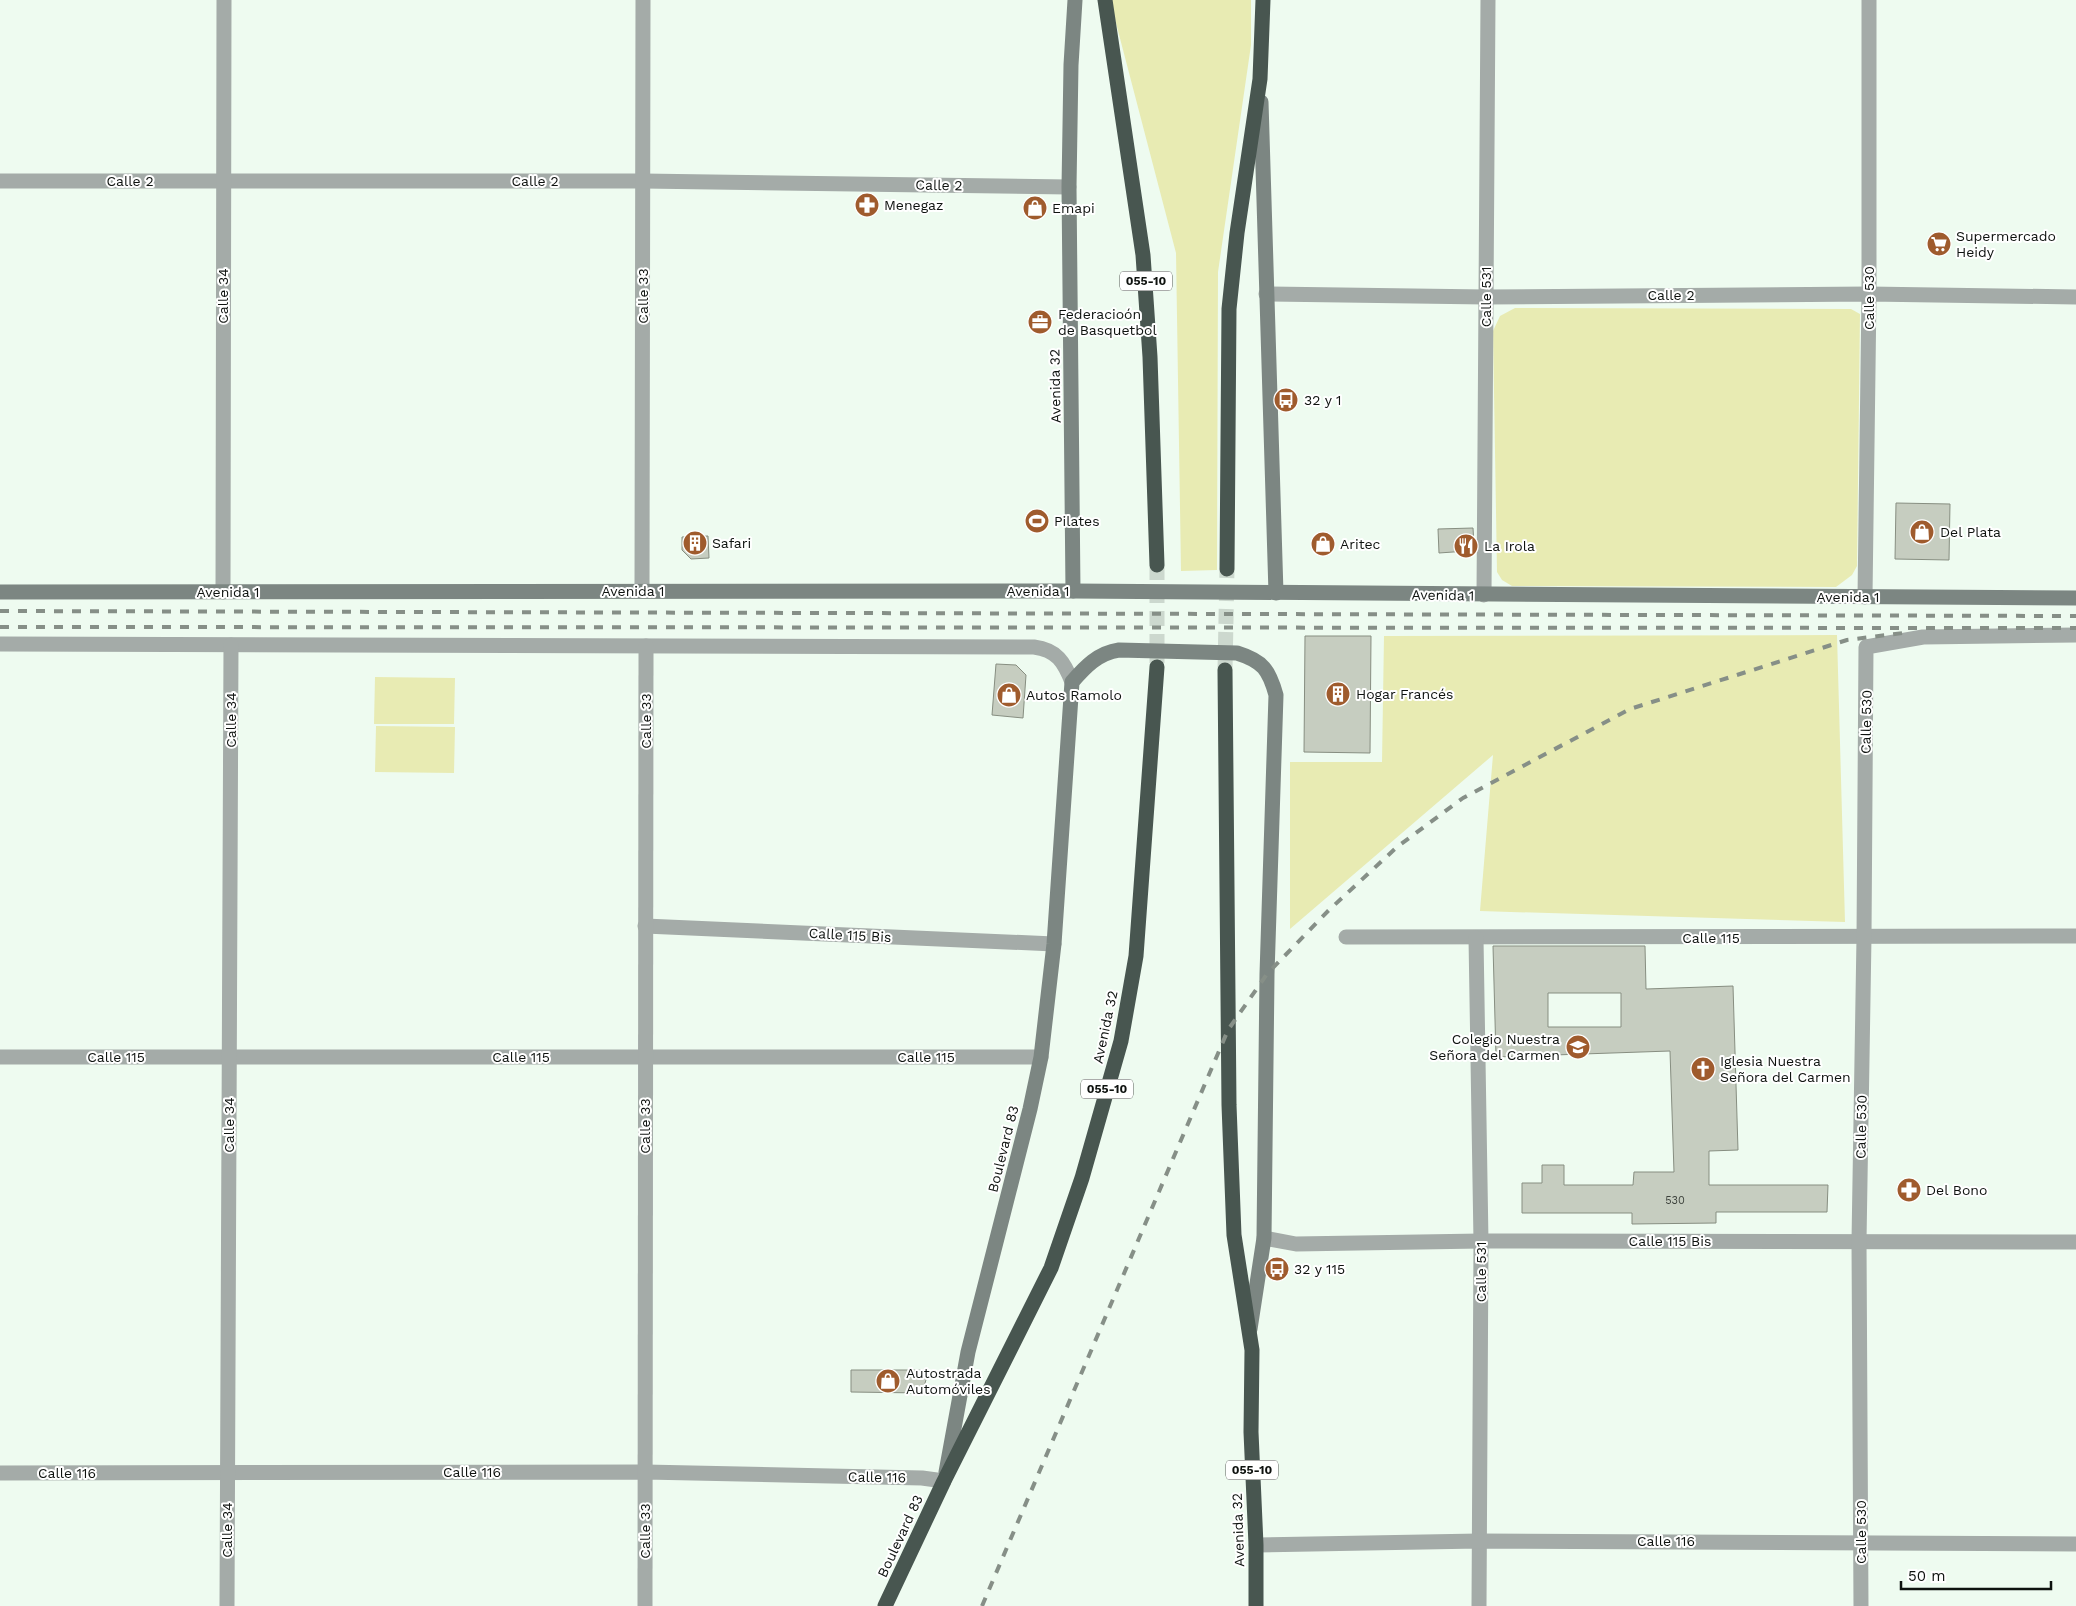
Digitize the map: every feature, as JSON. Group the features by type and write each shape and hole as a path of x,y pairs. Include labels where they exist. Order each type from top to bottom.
{"highway":[{"name":"055-10","path":"1105,0 1143,255 1150,357 1157,565"},
{"path":"1226,569 1229,309 1237,233 1260,79 1263,0"},
{"name":"Avenida 32","path":"944,1481 1051,1268 1082,1178 1121,1041 1136,956 1157,667"},
{"name":"Avenida 32","path":"1226,670 1230,1133 1234,1235 1252,1350 1251,1432 1256,1545 1256,1606"},
{"name":"Boulevard 83","path":"885,1606 944,1481"}],"street":[{"name":"Calle 34","path":"223,592 224,0"},
{"name":"Calle 33","path":"642,591 643,0"},
{"name":"Avenida 32","path":"1073,591 1069,187 1071,65 1075,0"},
{"name":"Calle 531","path":"1484,595 1488,0"},
{"name":"Calle 530","path":"1865,597 1869,294 1869,0"},
{"path":"1260,79 1276,593"},
{"name":"Calle 2","path":"0,181 643,181 1069,187"},
{"name":"Calle 2","path":"1266,294 1486,297 1869,294 2076,297"},
{"name":"Avenida 1","path":"0,592 1073,591 2076,598"},
{"name":"Calle 530","path":"1861,1606 1859,1241 1866,647 1923,637 2076,635"},
{"path":"0,644 1034,647 1046,648 1056,654 1063,663 1072,682"},
{"name":"Calle 34","path":"227,1606 231,645"},
{"name":"Calle 33","path":"645,1606 646,646"},
{"name":"Avenida 32","path":"1072,682 1098,657 1120,650 1238,653 1253,658 1264,666 1272,679 1276,695 1268,974 1264,1238 1250,1333"},
{"name":"Boulevard 83","path":"944,1481 968,1352 1030,1109 1041,1057 1054,944 1072,682"},
{"name":"Calle 115 Bis","path":"645,926 1054,944"},
{"name":"Calle 115","path":"1346,937 2076,936"},
{"name":"Calle 531","path":"1476,938 1481,1241 1479,1606"},
{"name":"Calle 115","path":"0,1057 1041,1057"},
{"name":"Calle 115 Bis","path":"1264,1238 1296,1244 1481,1241 2076,1242"},
{"name":"Calle 116","path":"0,1473 645,1472 922,1478 944,1481"},
{"name":"Calle 116","path":"1256,1545 1479,1541 2076,1544"}],"green space":[{"path":"1110,0 1251,0 1251,45 1218,272 1217,570 1181,571 1176,253"},
{"path":"1515,308 1851,309 1860,314 1857,566 1852,575 1836,587 1512,586 1502,580 1497,572 1493,331 1500,316"},
{"path":"1837,635 1845,922 1480,911 1493,755 1290,929 1290,762 1382,762 1384,636"},
{"path":"375,677 455,678 454,724 374,724"},
{"path":"376,726 455,727 454,773 375,772"}],"building":[{"name":"Del Plata","path":"1896,503 1950,504 1949,560 1895,559"},
{"path":"1473,528 1474,545 1467,551 1439,553 1438,529"},
{"name":"Safari","path":"708,536 709,558 691,559 682,550 682,537"},
{"name":"Hogar Francés","path":"1305,636 1371,636 1370,753 1304,752"},
{"name":"Autos Ramolo","path":"996,664 1016,665 1026,675 1023,718 992,715"},
{"path":"1493,946 1645,946 1646,989 1733,986 1738,1150 1709,1151 1709,1185 1828,1185 1827,1212 1716,1212 1716,1223 1632,1224 1632,1213 1522,1213 1522,1183 1542,1183 1542,1165 1564,1165 1564,1185 1633,1185 1634,1172 1674,1172 1670,1051 1496,1057","holes":["1548,993 1621,993 1621,1027 1548,1027"]},
{"name":"Autostrada Automóviles","path":"851,1370 929,1370 922,1393 851,1392"}],"tunnel":[{"path":"1157,565 1157,663"},
{"path":"1225,670 1227,569"}],"railway":[{"path":"0,611 2076,616"},
{"path":"0,627 2076,628"},
{"path":"982,1606 1228,1030 1267,974 1329,910 1397,847 1463,798 1630,709 1847,640 1903,633"}],"place":[{"name":"Menegaz","path":"867,205"},
{"name":"Emapi","path":"1035,208"},
{"name":"Supermercado Heidy","path":"1939,244"},
{"name":"Federacioón de Basquetbol","path":"1040,322"},
{"name":"32 y 1","path":"1286,400"},
{"name":"Pilates","path":"1037,521"},
{"name":"Del Plata","path":"1922,532"},
{"name":"Safari","path":"695,543"},
{"name":"Aritec","path":"1323,544"},
{"name":"La Irola","path":"1466,546"},
{"name":"Hogar Francés","path":"1338,694"},
{"name":"Autos Ramolo","path":"1009,695"},
{"name":"Colegio Nuestra Señora del Carmen","path":"1578,1047"},
{"name":"Iglesia Nuestra Señora del Carmen","path":"1703,1069"},
{"name":"Del Bono","path":"1909,1190"},
{"name":"32 y 115","path":"1277,1269"},
{"name":"Autostrada Automóviles","path":"888,1381"}]}
